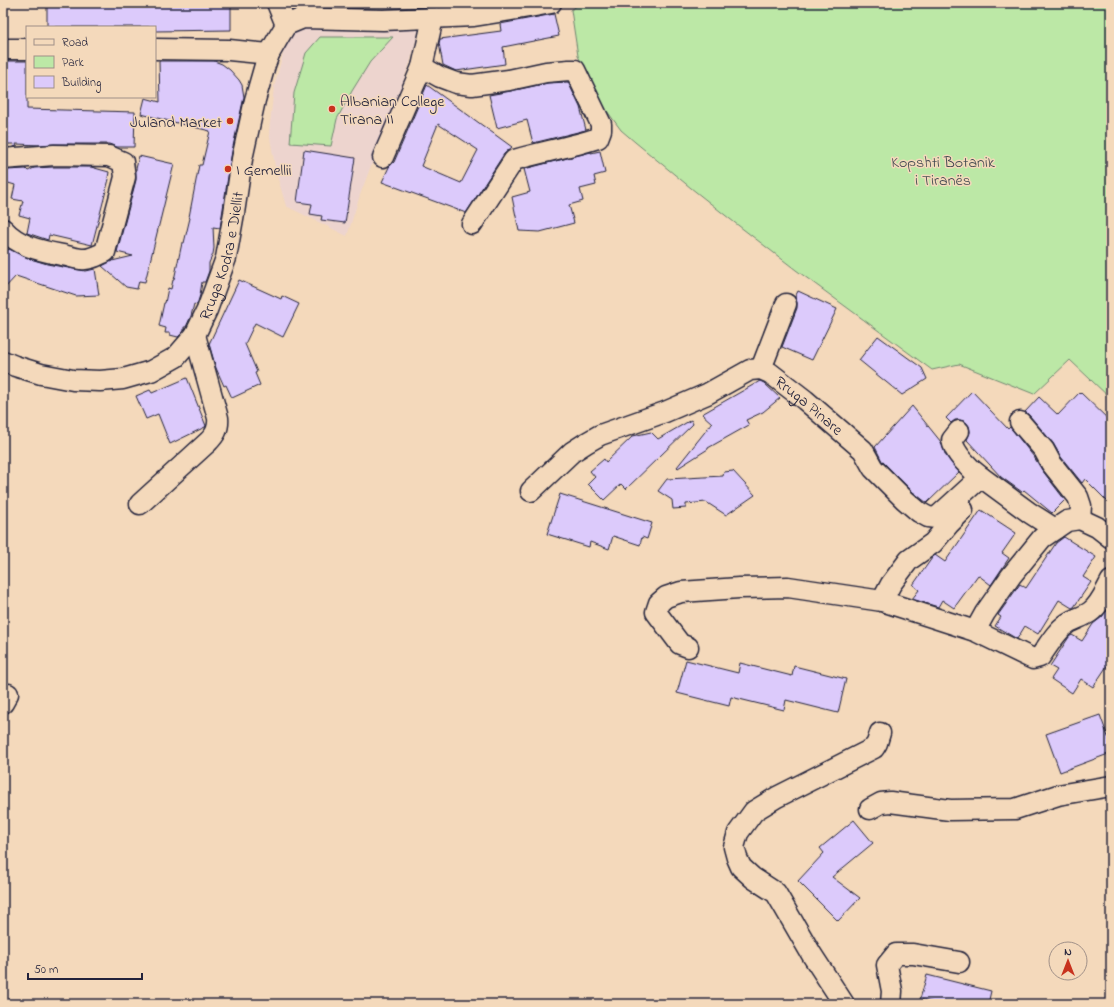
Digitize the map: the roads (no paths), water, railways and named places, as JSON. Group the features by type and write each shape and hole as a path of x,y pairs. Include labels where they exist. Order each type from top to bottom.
{"street":[{"path":"277,3 286,25 320,11 383,20 474,16 551,3"},
{"path":"383,157 422,67 434,18"},
{"name":"Rruga Kodra e Diellit","path":"3,361 41,374 73,380 100,381 123,379 151,371 176,357 195,335 207,310 226,258 242,159 255,100 265,65 269,54 286,25"},
{"path":"3,49 26,49"},
{"path":"156,49 229,50 269,54"},
{"path":"422,67 440,77 456,83 472,85 509,80 546,72 576,70 601,124 601,130 598,138 514,160 472,224"},
{"path":"3,159 54,155 109,156 123,162 125,177 105,252 94,257 82,259 36,249 17,242 3,229"},
{"path":"761,369 786,304"},
{"path":"140,504 208,442 218,430 218,418 195,335"},
{"name":"Rruga Pinare","path":"531,491 572,452 586,442 600,435 665,412 707,394 750,370 761,369 770,373 805,400 863,450 873,468 905,500 919,512 928,517 936,518 985,480"},
{"path":"1020,422 1044,450 1051,463 1078,497 1081,506 1080,519"},
{"path":"959,431 952,440 953,445 962,458 975,472 1030,513 1055,529"},
{"path":"882,601 891,584 908,560 933,543 985,480"},
{"path":"975,631 984,613 1011,576 1042,538 1055,529 1067,521 1080,519 1097,527 1111,538"},
{"path":"688,647 680,644 656,612 659,604 666,597 681,592 739,588 788,587 882,601 975,631 1033,659 1040,657 1068,622 1090,612 1103,597 1111,581"},
{"path":"844,1004 776,893 741,868 734,847 738,833 754,811 777,797 874,748 880,733"},
{"path":"870,809 881,803 890,802 950,810 1015,809 1058,795 1111,786"},
{"path":"891,1004 892,991 888,965 896,954 913,954 959,962"}],"place":[{"name":"Albanian College Tirana II","path":"332,109"},
{"name":"Juland Market","path":"230,121"},
{"name":"I Gemellii","path":"228,169"}],"park label":[{"name":"Kopshti Botanik i Tiranës","path":"943,170"}]}
